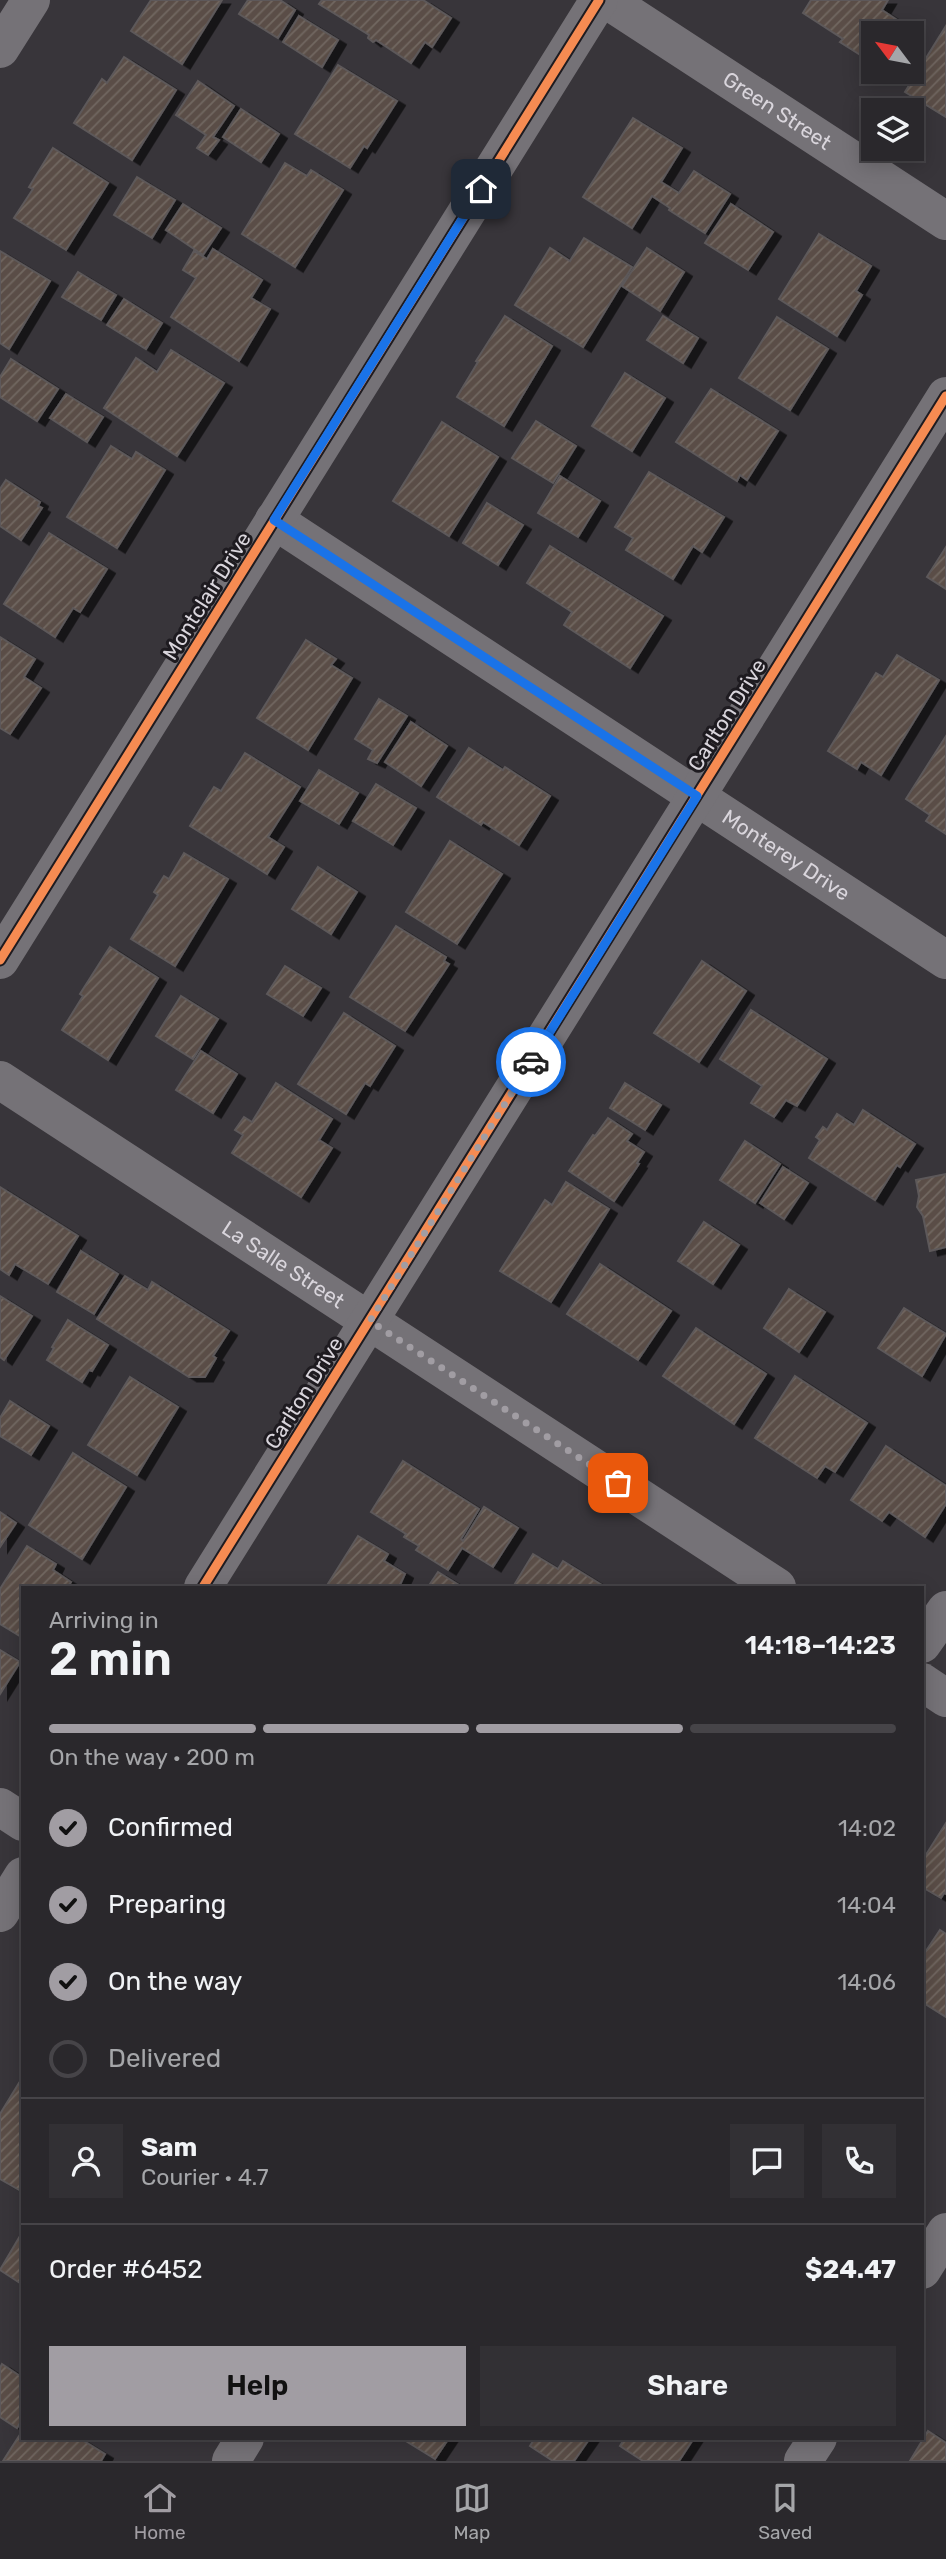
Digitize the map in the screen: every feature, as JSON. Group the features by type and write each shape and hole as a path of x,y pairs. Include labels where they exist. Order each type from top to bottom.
{"street":[{"path":"0,49 31,0"},
{"name":"Montclair Drive","path":"0,960 599,0"},
{"name":"Green Street","path":"607,0 946,221"},
{"name":"Carlton Drive","path":"204,1586 946,397"},
{"name":"Monterey Drive","path":"274,520 946,960"},
{"name":"La Salle Street","path":"0,1080 774,1586"},
{"path":"924,1641 946,1610"},
{"path":"924,1683 946,1698"},
{"path":"0,1807 21,1821"},
{"path":"0,1913 21,1879"},
{"path":"924,2267 946,2232"},
{"path":"231,2461 244,2440"},
{"path":"803,2461 817,2440"}],"building":[{"path":"151,0 222,0 182,64 131,31"},
{"path":"248,0 280,0 295,10 278,38 239,14"},
{"path":"322,0 423,0 451,18 432,47 425,42 411,63 376,40 373,42 368,38 369,35 319,4"},
{"path":"811,0 888,0 882,10 899,21 861,21 861,55 840,42 843,39 803,13"},
{"path":"299,16 338,40 322,67 283,42"},
{"path":"946,26 946,117 924,104 924,98 915,98 905,92 910,84 924,84 924,61"},
{"path":"124,57 176,90 132,160 74,123 102,79 107,83"},
{"path":"338,65 397,101 367,148 364,146 350,168 295,134"},
{"path":"198,81 234,106 213,137 219,140 208,155 197,148 206,135 176,115"},
{"path":"241,109 279,134 261,162 223,137"},
{"path":"633,118 682,148 661,182 679,193 694,171 730,194 705,233 652,196 632,228 583,197"},
{"path":"53,148 108,183 66,250 14,218 33,189 29,187"},
{"path":"285,163 307,176 311,170 343,190 295,267 242,234"},
{"path":"137,177 175,200 152,238 114,215"},
{"path":"183,204 221,228 203,255 166,230"},
{"path":"731,204 773,232 748,270 705,243"},
{"path":"819,234 871,266 856,291 862,295 837,336 779,299"},
{"path":"584,238 632,267 583,347 515,305 550,248 570,261"},
{"path":"647,248 684,272 660,311 622,286"},
{"path":"213,249 262,280 251,298 270,309 239,361 171,317 196,278 183,270 194,251 207,259"},
{"path":"0,251 50,281 9,349 0,343"},
{"path":"78,272 116,295 101,320 62,297"},
{"path":"124,299 162,323 146,349 107,325"},
{"path":"505,316 552,346 504,426 457,397"},
{"path":"663,316 698,338 683,363 647,340"},
{"path":"777,317 828,349 790,410 739,378"},
{"path":"171,350 224,383 177,456 104,408 136,358 157,372"},
{"path":"11,359 58,389 37,421 0,397 0,377"},
{"path":"625,373 665,398 632,451 592,426"},
{"path":"711,389 778,431 747,480 740,475 737,481 676,442"},
{"path":"66,394 103,417 87,442 50,418"},
{"path":"536,421 576,446 553,483 512,458"},
{"path":"442,422 498,457 449,536 393,501"},
{"path":"111,446 132,459 136,452 165,470 117,548 67,517"},
{"path":"649,472 724,517 702,552 693,546 673,579 626,550 633,538 615,527"},
{"path":"560,476 600,501 578,537 538,513"},
{"path":"6,480 40,502 38,506 42,508 21,540 0,526 0,489"},
{"path":"487,503 523,525 498,565 463,543"},
{"path":"49,533 107,569 80,612 73,608 55,637 4,604"},
{"path":"550,546 663,616 630,668 564,625 572,612 527,583"},
{"path":"946,547 946,589 927,577"},
{"path":"0,637 35,659 24,677 41,688 10,734 0,728"},
{"path":"306,640 336,659 331,665 352,678 308,750 257,718"},
{"path":"897,655 939,680 881,775 861,762 857,769 828,751 876,673 883,677"},
{"path":"379,699 407,716 377,763 368,759 373,750 355,739"},
{"path":"411,722 447,746 421,786 385,762"},
{"path":"946,736 946,834 926,821 930,815 906,799"},
{"path":"469,748 550,796 519,845 437,797"},
{"path":"245,753 300,787 268,837 284,847 267,874 190,826 214,787 221,791"},
{"path":"319,770 358,793 339,824 300,801"},
{"path":"376,784 416,808 393,845 353,821"},
{"path":"450,841 502,874 457,944 406,912"},
{"path":"184,853 228,879 175,966 131,939 158,895 154,892 164,876 169,879"},
{"path":"318,867 357,892 331,934 292,909"},
{"path":"396,926 446,957 444,961 449,964 405,1031 350,997"},
{"path":"110,947 158,978 108,1060 62,1030 83,996 80,994"},
{"path":"702,961 746,991 699,1062 654,1033"},
{"path":"285,966 321,988 303,1016 267,994"},
{"path":"181,996 218,1019 193,1059 156,1036"},
{"path":"751,1010 827,1059 797,1106 786,1100 774,1117 751,1103 762,1086 720,1059"},
{"path":"344,1013 395,1046 370,1086 365,1083 346,1114 298,1084"},
{"path":"201,1051 237,1074 213,1113 176,1090"},
{"path":"276,1083 332,1119 319,1140 332,1148 301,1197 232,1153 243,1135 235,1130 244,1117 252,1122"},
{"path":"625,1083 661,1105 645,1130 610,1108"},
{"path":"863,1110 915,1144 900,1167 897,1165 875,1200 809,1158 820,1140 816,1137 823,1127 827,1130 837,1114 854,1125"},
{"path":"608,1118 632,1134 627,1141 644,1152 614,1201 569,1171"},
{"path":"745,1141 780,1164 755,1203 720,1180"},
{"path":"783,1167 808,1183 784,1219 760,1203"},
{"path":"946,1174 946,1247 930,1251 923,1216 917,1207 919,1196 916,1180"},
{"path":"566,1182 609,1209 551,1302 500,1271 545,1200 552,1205"},
{"path":"0,1187 78,1236 48,1284 15,1264 9,1275 0,1269"},
{"path":"704,1222 739,1245 713,1284 678,1261"},
{"path":"81,1251 118,1274 94,1314 57,1292"},
{"path":"600,1264 671,1311 638,1360 567,1314"},
{"path":"125,1276 148,1290 152,1282 229,1331 213,1356 216,1358 205,1377 189,1377 97,1319"},
{"path":"789,1289 825,1312 799,1352 764,1328"},
{"path":"0,1296 32,1316 4,1360 0,1357"},
{"path":"904,1308 946,1334 922,1376 878,1348"},
{"path":"68,1320 108,1345 82,1382 47,1360"},
{"path":"696,1328 766,1374 734,1424 663,1376"},
{"path":"795,1376 867,1423 835,1472 825,1466 817,1478 755,1438"},
{"path":"130,1377 178,1407 137,1475 88,1445"},
{"path":"10,1401 49,1426 31,1455 0,1436 0,1418"},
{"path":"886,1446 946,1486 946,1504 925,1537 889,1512 882,1521 851,1500"},
{"path":"73,1453 126,1487 82,1559 29,1525"},
{"path":"403,1461 479,1509 461,1539 463,1541 484,1507 518,1528 493,1567 462,1548 448,1570 416,1550 419,1546 404,1537 406,1534 371,1512"},
{"path":"0,1512 16,1523 0,1547"},
{"path":"358,1536 388,1554 384,1561 405,1574 399,1586 327,1586"},
{"path":"27,1546 56,1564 53,1570 71,1582 69,1586 21,1586 21,1637 0,1624 0,1589"},
{"path":"533,1554 558,1569 563,1561 603,1586 514,1586"},
{"path":"438,1572 460,1586 429,1586"},
{"path":"0,1650 20,1662 0,1694"},
{"path":"946,1823 946,1894 941,1898 924,1888 924,1858"},
{"path":"940,1930 946,1934 946,2017 924,2003 924,1954"},
{"path":"19,2083 21,2191 0,2179 0,2114"},
{"path":"21,2234 21,2284 0,2270"},
{"path":"2,2364 21,2377 21,2421 17,2428 0,2417"},
{"path":"928,2431 946,2443 946,2461 910,2461"},
{"path":"21,2433 21,2440 82,2440 105,2454 101,2461 3,2461"},
{"path":"404,2440 448,2440 435,2459"},
{"path":"534,2440 589,2440 574,2461 553,2461 530,2446"},
{"path":"624,2440 693,2440 679,2461 643,2461 620,2446"}],"cycle path":[{"path":"0,960 599,0"},
{"path":"204,1586 946,396"}],"way so far":[{"path":"531,1062 370,1321 618,1483"}],"route":[{"path":"481,189 274,520 697,796 531,1062"}]}
